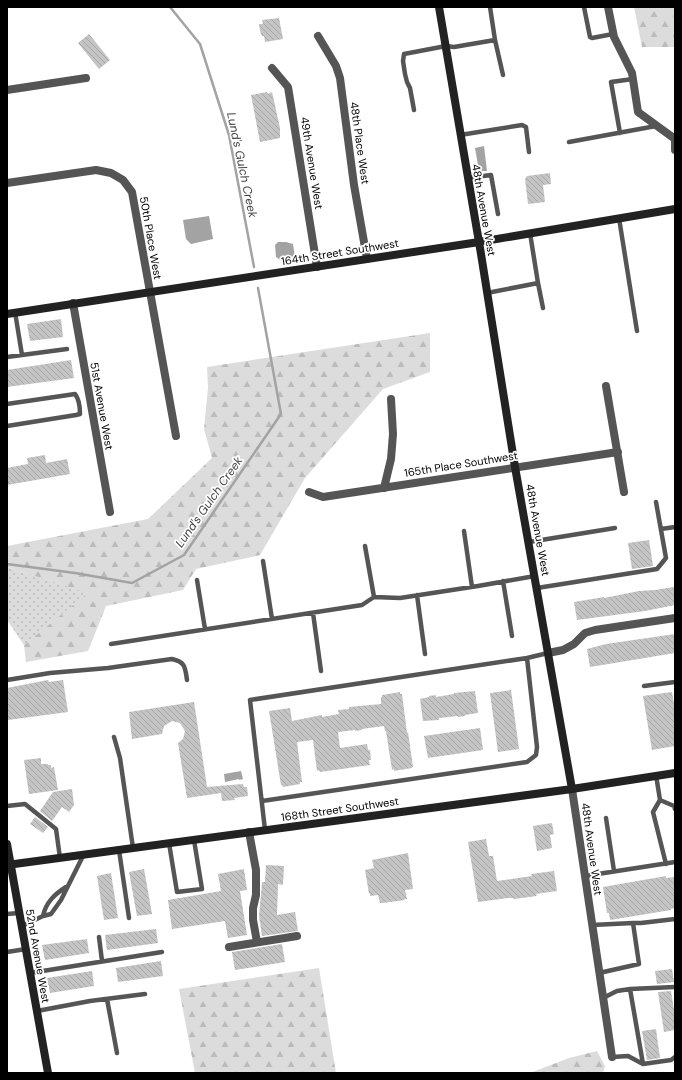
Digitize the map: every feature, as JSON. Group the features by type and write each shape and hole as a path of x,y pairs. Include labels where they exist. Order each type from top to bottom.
{"street":[{"name":"48th Avenue West","path":"439,7 515,467 572,789 612,1057"},
{"path":"608,7 613,34 632,72 638,112 675,140 675,150"},
{"name":"48th Place West","path":"318,36 336,66 340,78 354,185 367,259"},
{"name":"49th Avenue West","path":"272,68 288,87 317,266"},
{"path":"7,90 86,78"},
{"name":"50th Place West","path":"7,183 96,170 111,173 124,180 132,192 176,436"},
{"name":"164th Street Southwest","path":"11,313 479,242 675,209"},
{"name":"51st Avenue West","path":"73,303 110,512"},
{"path":"606,386 624,492"},
{"path":"384,488 393,434 392,398"},
{"name":"165th Place Southwest","path":"309,492 323,497 618,452"},
{"path":"548,653 563,650 574,644 585,632 675,618"},
{"name":"168th Street Southwest","path":"9,865 572,789 675,773"},
{"path":"249,832 256,870 256,895 253,908 253,920 257,942"},
{"name":"52nd Avenue West","path":"7,844 9,865 22,926 48,1073"},
{"path":"229,947 297,936"}],"lane":[{"path":"490,7 495,40 503,75"},
{"path":"584,7 590,37 592,38 613,34"},
{"path":"414,110 410,88 405,74 403,61 404,54 446,46 495,40"},
{"path":"620,132 611,82 633,79"},
{"path":"460,135 522,125 526,127 529,152"},
{"path":"569,142 656,126"},
{"path":"468,178 491,175 498,214"},
{"path":"619,218 637,331"},
{"path":"530,233 542,308"},
{"path":"487,293 538,283"},
{"path":"11,313 22,355"},
{"path":"7,357 67,348"},
{"path":"7,404 75,394 77,396 80,414 7,426"},
{"path":"537,588 657,569 666,558 656,502"},
{"path":"661,529 675,527"},
{"path":"529,542 615,528"},
{"path":"464,531 472,587"},
{"path":"365,546 374,597"},
{"path":"262,561 272,619"},
{"path":"111,644 362,605 374,597 400,598 534,576"},
{"path":"197,580 205,629"},
{"path":"503,581 512,636"},
{"path":"417,595 425,654"},
{"path":"313,613 321,671"},
{"path":"265,830 250,700 527,658 548,653"},
{"path":"262,801 527,762 536,755 537,747 527,658"},
{"path":"7,680 50,673 108,668 172,659 182,662 186,680"},
{"path":"644,686 675,682"},
{"path":"114,737 120,758 133,848"},
{"path":"656,776 660,800 653,812 666,864"},
{"path":"660,800 674,806 675,809"},
{"path":"7,806 25,804 56,829 60,858"},
{"path":"606,818 614,871"},
{"path":"169,843 177,892 202,889 194,840"},
{"path":"119,850 129,918"},
{"path":"22,926 43,916 51,914 61,900 84,854"},
{"path":"585,876 675,862"},
{"path":"43,916 52,897 68,886"},
{"path":"7,914 19,913"},
{"path":"592,925 633,922 640,923 675,919"},
{"path":"599,973 639,964 633,922"},
{"path":"99,937 102,961"},
{"path":"7,952 26,949"},
{"path":"30,973 162,952"},
{"path":"603,998 616,991 675,987"},
{"path":"630,989 643,1064"},
{"path":"37,1011 145,994"},
{"path":"107,999 117,1053"},
{"path":"612,1057 628,1056 643,1064 671,1060 675,1058"}],"green space":[{"path":"634,7 675,7 675,47 642,47"},
{"path":"430,333 430,372 383,389 305,478 260,555 196,569 183,590 106,606 88,651 26,662 24,645 88,593 7,567 7,546 148,519 212,458 204,429 208,388 207,367"},
{"path":"7,567 89,593 24,645 7,620"},
{"path":"319,968 336,1073 195,1073 179,989"},
{"path":"597,1051 605,1066 603,1073 530,1073 569,1058"}],"shaded area":[{"path":"484,146 487,171 479,171 475,148"},
{"path":"209,216 213,239 191,244 186,239 183,220"},
{"path":"278,242 293,244 295,257 282,261 276,257 275,245"},
{"path":"241,771 243,779 225,782 224,774"}],"building":[{"path":"279,18 283,39 265,42 264,36 262,36 260,31 259,24 263,24 262,20"},
{"path":"89,34 110,60 99,69 78,43"},
{"path":"267,92 268,94 272,92 280,128 280,138 260,142 251,95"},
{"path":"550,173 551,184 543,185 545,202 528,204 525,179 527,176"},
{"path":"61,319 63,337 30,341 27,324"},
{"path":"71,360 74,378 7,387 7,370"},
{"path":"45,455 46,463 67,459 70,474 7,485 7,468 28,464 27,458"},
{"path":"649,540 653,566 632,569 628,543"},
{"path":"674,587 675,605 645,611 577,620 574,602 639,591"},
{"path":"675,634 675,653 590,667 587,649 606,644"},
{"path":"48,680 49,682 63,680 68,712 8,720 7,688"},
{"path":"511,690 519,749 498,752 490,693"},
{"path":"475,691 478,713 458,717 439,718 439,720 423,721 420,699 429,696 436,695 436,697 454,693"},
{"path":"400,692 400,694 402,694 407,733 408,732 412,768 392,770 384,726 355,731 338,732 340,748 367,744 368,750 370,750 370,765 320,772 319,770 317,771 313,740 297,742 302,782 300,782 300,784 283,787 281,785 269,711 290,708 292,721 322,715 322,717 339,714 338,710 349,709 349,707 381,704 382,695"},
{"path":"672,692 675,710 675,746 652,750 643,696"},
{"path":"194,702 207,787 243,784 244,787 247,787 248,796 234,798 235,800 222,801 221,793 187,798 178,743 183,739 185,731 180,723 172,721 164,726 162,734 132,739 129,712"},
{"path":"480,728 483,750 428,758 424,736"},
{"path":"41,758 41,764 51,765 51,768 54,767 58,790 29,794 24,760"},
{"path":"72,789 74,805 69,812 62,807 52,821 40,811 53,792"},
{"path":"35,817 48,827 43,833 30,824"},
{"path":"552,823 554,834 550,835 552,848 537,851 533,826"},
{"path":"486,839 489,856 493,856 497,881 554,871 557,891 536,894 537,896 478,902 468,842"},
{"path":"408,853 413,889 405,890 407,899 380,903 378,895 370,896 365,870 374,868 372,860"},
{"path":"266,865 284,866 283,885 278,884 277,915 295,912 298,931 262,936 259,916 262,882 265,882"},
{"path":"144,869 152,914 137,916 129,872"},
{"path":"244,869 247,890 240,891 247,935 228,938 225,921 172,929 168,900 221,891 218,874"},
{"path":"111,873 118,918 104,920 97,876"},
{"path":"666,876 666,878 675,877 675,908 671,910 610,920 609,913 607,913 603,887"},
{"path":"156,929 158,943 107,950 105,935"},
{"path":"87,939 89,953 45,960 42,945"},
{"path":"282,944 285,962 235,970 232,952"},
{"path":"161,961 163,976 118,982 116,968"},
{"path":"672,969 674,982 657,984 655,971"},
{"path":"92,971 94,986 50,993 47,978"},
{"path":"671,991 675,1016 675,1030 664,1032 658,992"},
{"path":"656,1029 660,1058 647,1060 642,1031"}],"waterway":[{"name":"Lund's Gulch Creek","path":"170,7 200,44 229,135 254,267"},
{"name":"Lund's Gulch Creek","path":"7,564 75,573 132,583 184,555 281,414 258,288"}]}
